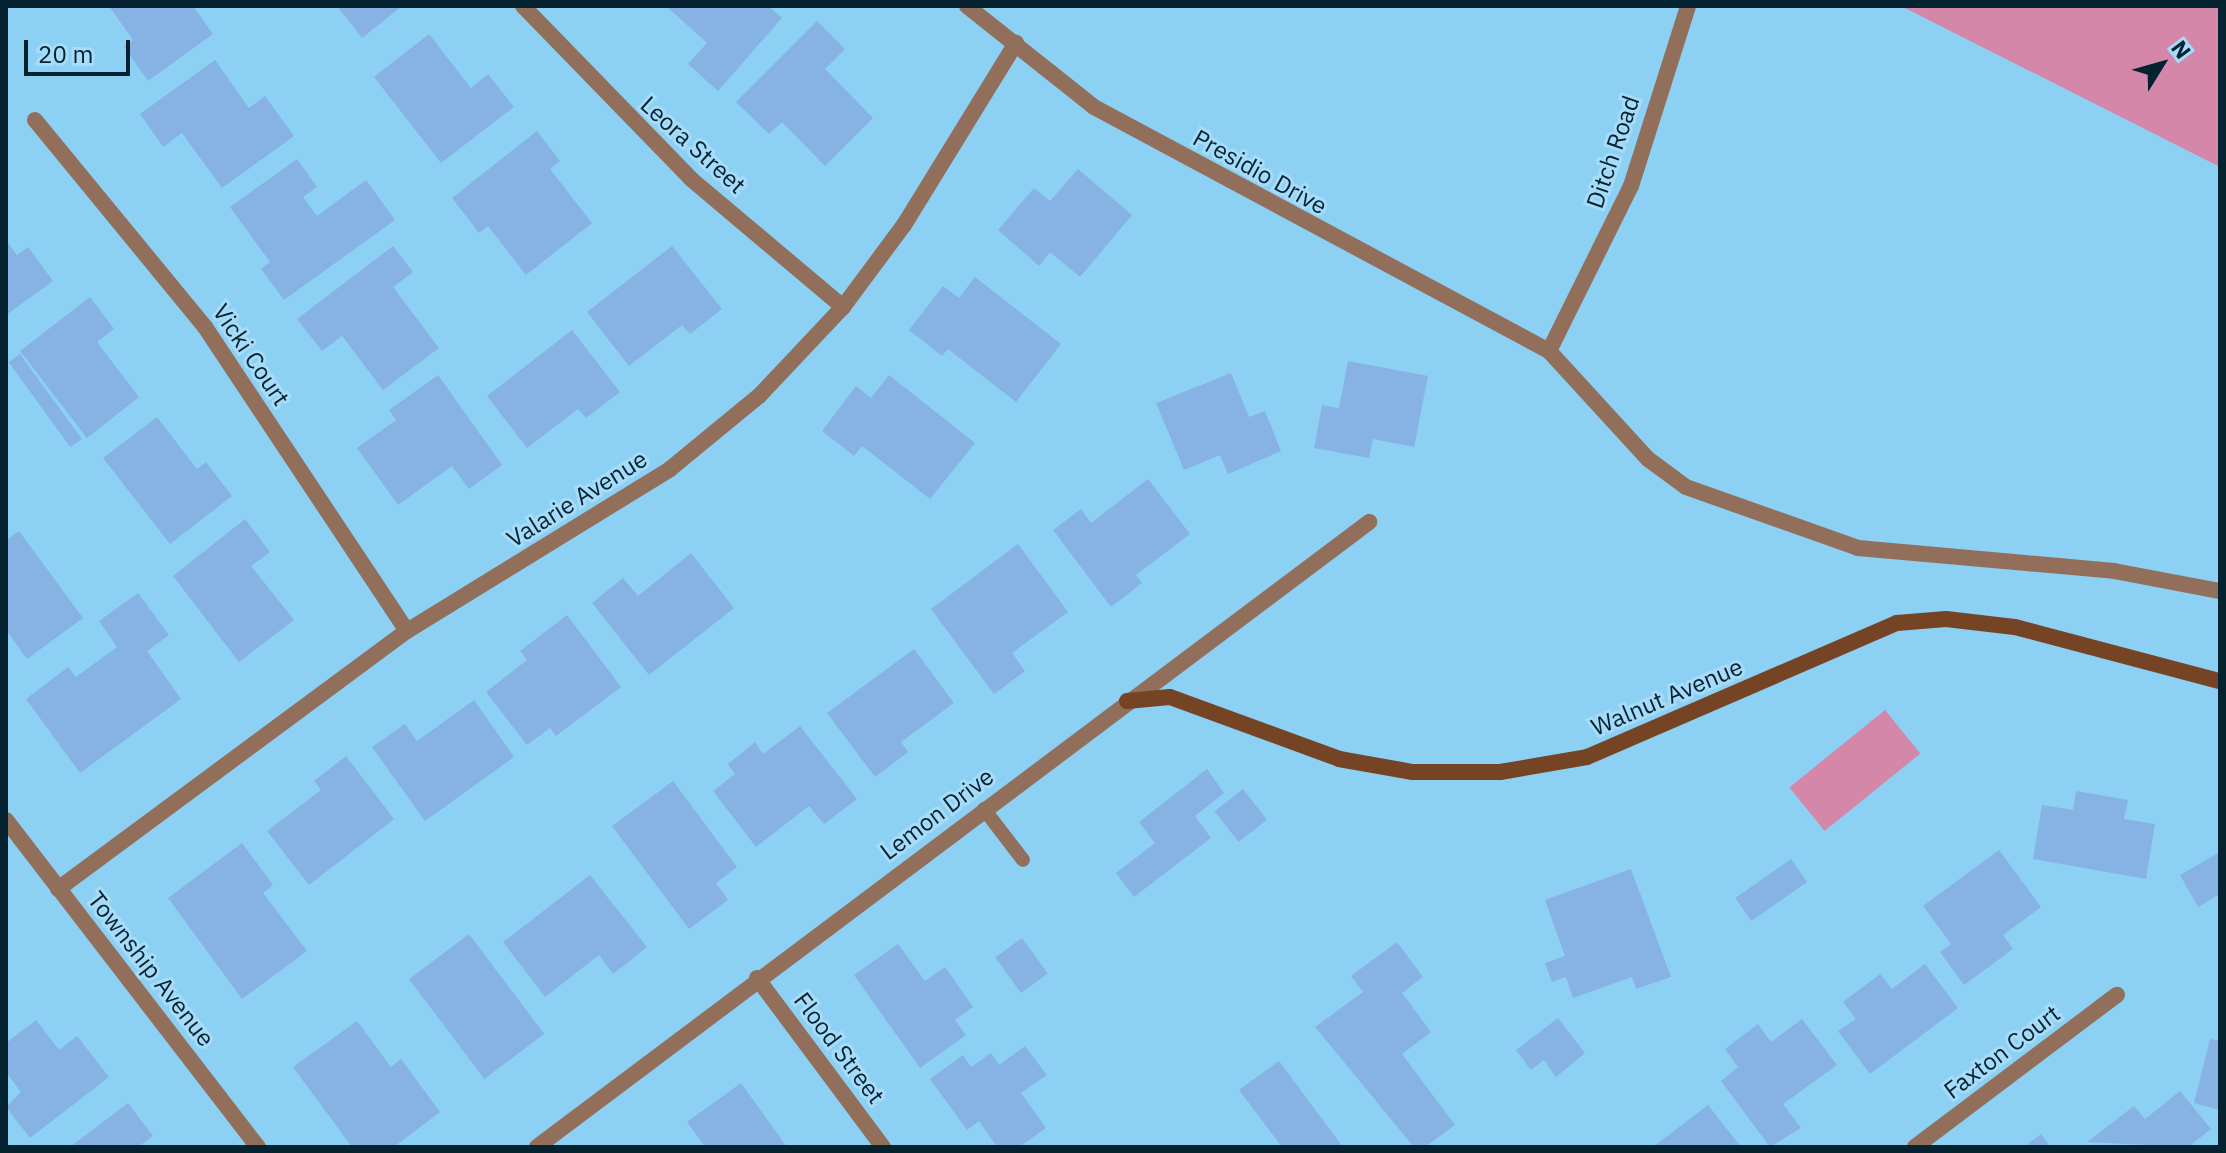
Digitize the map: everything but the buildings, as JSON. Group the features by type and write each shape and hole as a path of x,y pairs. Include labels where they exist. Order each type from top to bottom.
{"street":[{"name":"Leora Street","path":"523,6 691,179 843,307"},
{"name":"Presidio Drive","path":"967,6 1094,107 1549,351 1648,459 1686,487 1746,511 1858,548 2114,571 2220,591"},
{"name":"Ditch Road","path":"1549,351 1631,186 1688,6"},
{"name":"Valarie Avenue","path":"58,889 407,631 670,469 759,396 843,307 904,225 1016,43"},
{"name":"Vicki Court","path":"35,120 205,327 407,631"},
{"name":"Lemon Drive","path":"537,1147 757,978 1369,522"},
{"name":"Walnut Avenue","path":"1127,701 1170,697 1339,759 1413,772 1500,772 1587,757 1897,623 1946,619 2015,627 2220,681"},
{"name":"Township Avenue","path":"6,820 258,1147"},
{"name":"Flood Street","path":"757,978 883,1147"},
{"name":"Faxton Court","path":"1915,1147 2117,995"}],"lane":[{"path":"984,809 1023,860"}],"shaded area":[{"path":"1901,6 2220,6 2220,167"},
{"path":"1885,710 1920,754 1825,831 1789,787"}]}
